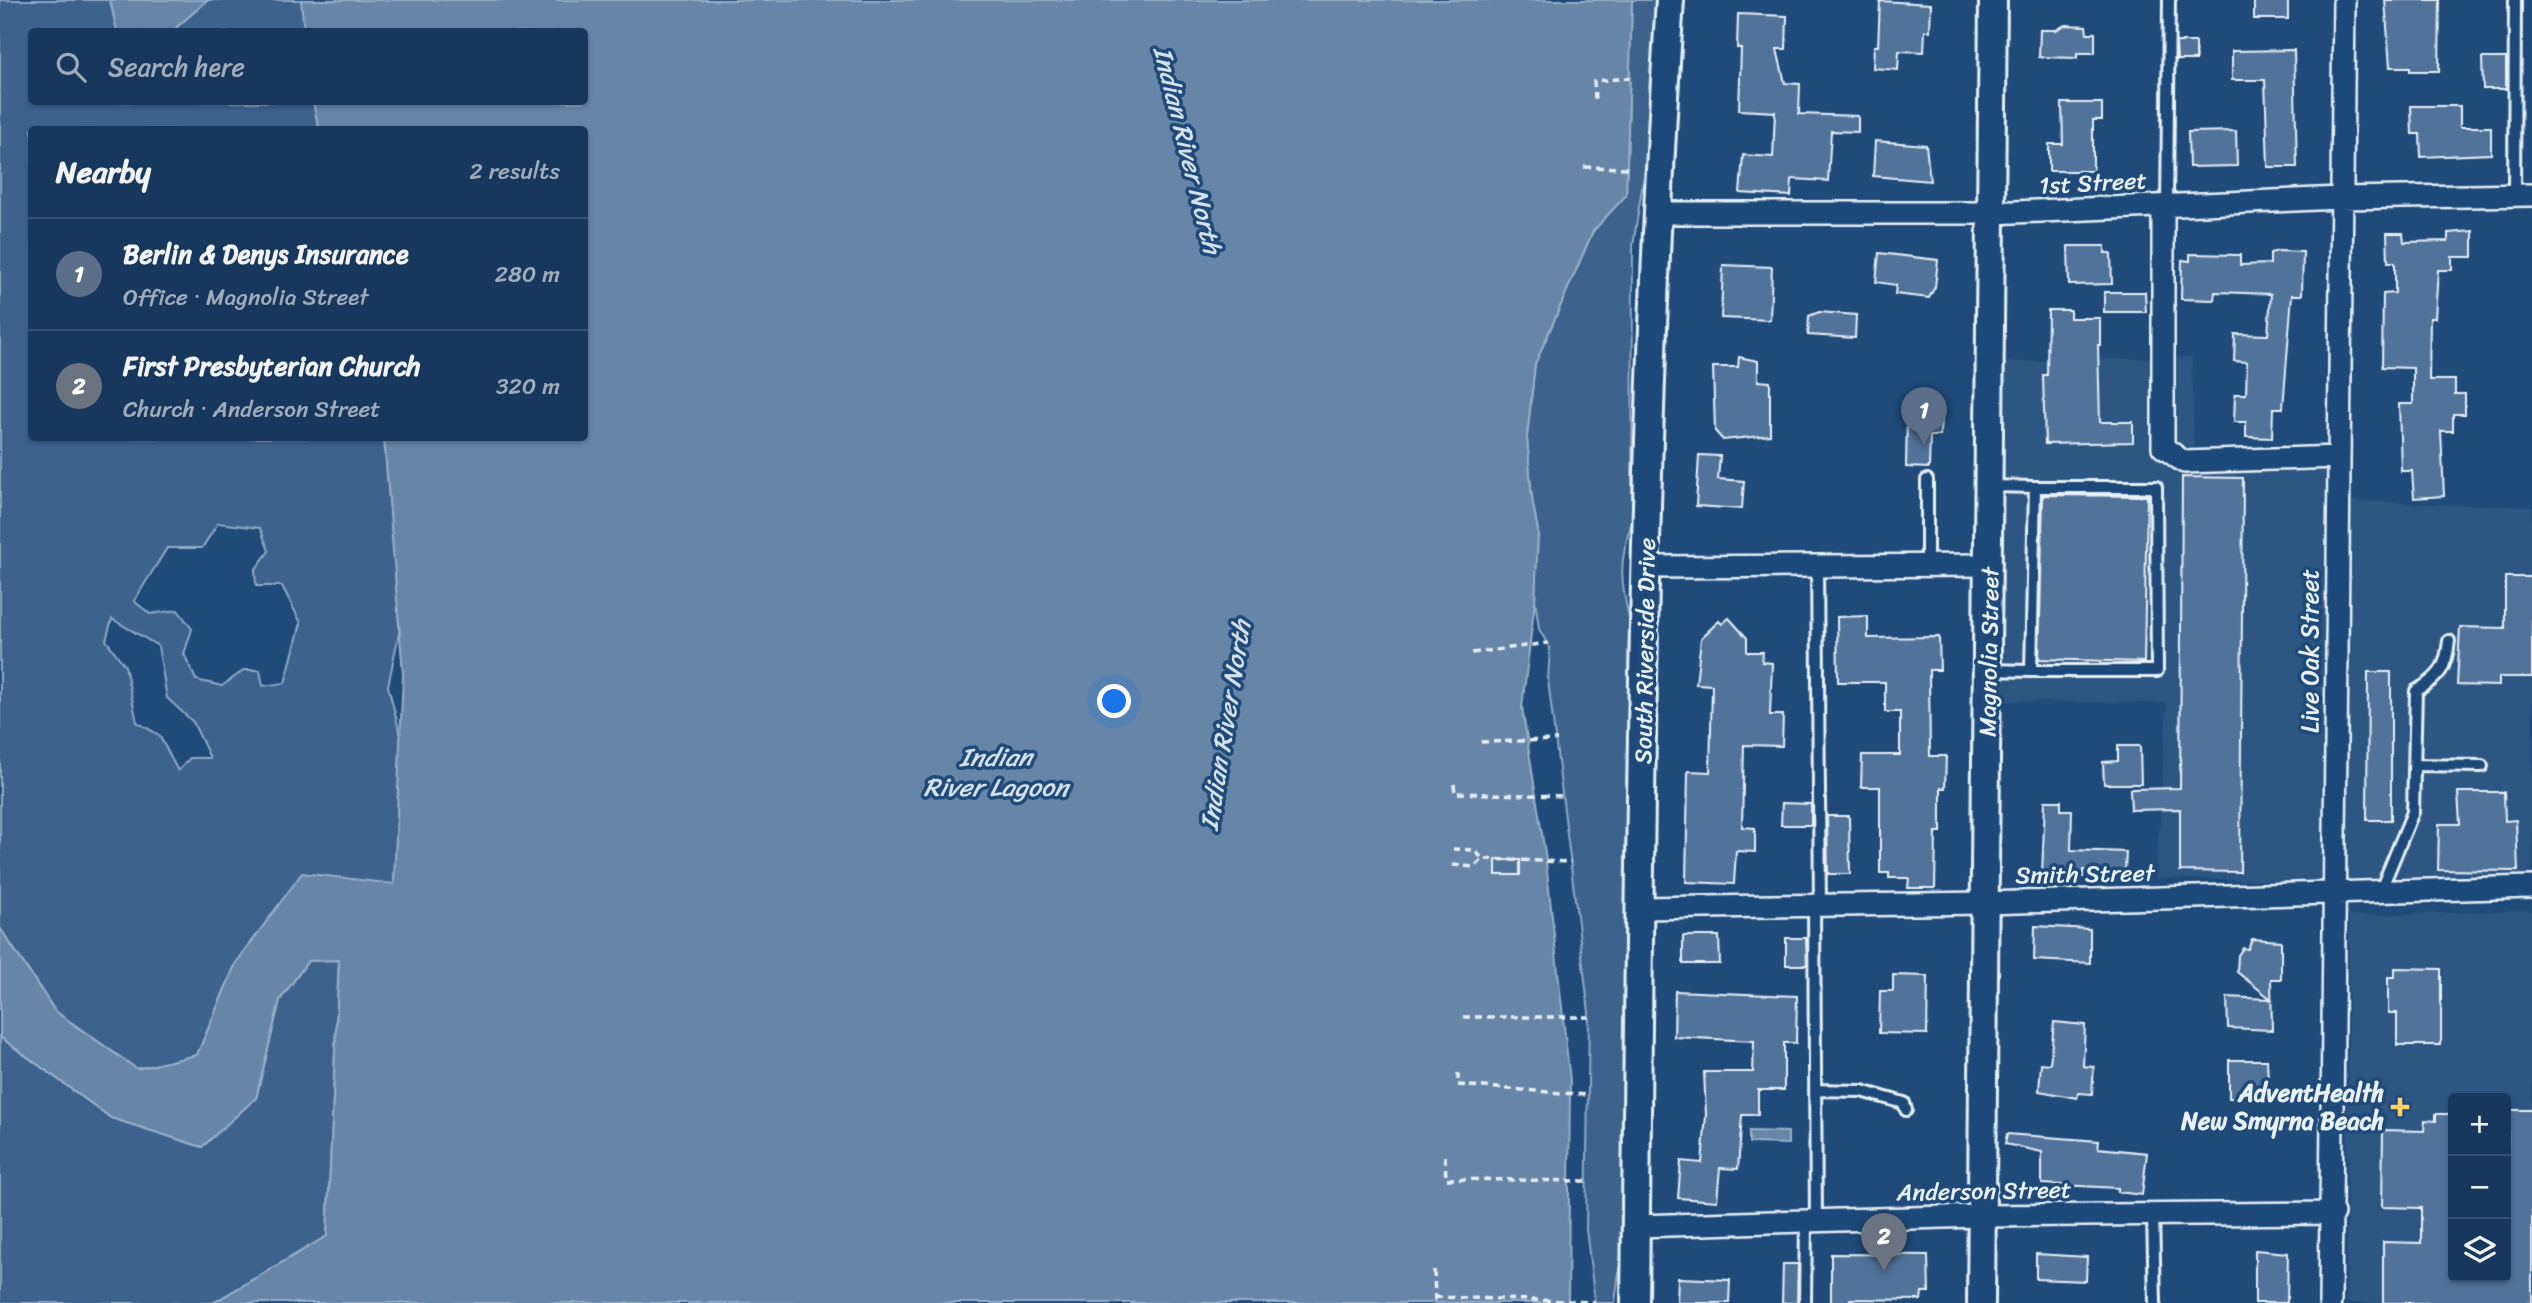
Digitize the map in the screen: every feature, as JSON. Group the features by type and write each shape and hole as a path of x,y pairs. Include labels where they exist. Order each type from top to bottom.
{"street":[{"name":"South Riverside Drive","path":"1636,1303 1640,908 1656,213 1670,0"},
{"name":"Magnolia Street","path":"1981,1303 1990,565 1993,0"},
{"name":"Live Oak Street","path":"2330,1303 2344,0"},
{"name":"1st Street","path":"1656,213 1992,214 2340,198 2523,195"},
{"path":"2165,206 2163,447 2184,462 2338,457"},
{"path":"1647,567 1990,565"},
{"name":"Smith Street","path":"1640,908 1986,903 2532,887"},
{"name":"Anderson Street","path":"1636,1226 1980,1216 2333,1213"}],"lane":[{"path":"2165,206 2168,0"},
{"path":"2515,0 2523,195"},
{"path":"1927,480 1927,566"},
{"path":"1989,670 2157,671 2157,487 1990,486"},
{"path":"2031,671 2035,487"},
{"path":"1805,1303 1811,1221 1815,1090 1817,566"},
{"path":"2380,892 2413,812 2416,691 2439,678 2447,663 2449,641"},
{"path":"2414,765 2482,766"},
{"path":"1815,1090 1862,1091 1905,1103 1906,1110"},
{"path":"2152,1214 2155,1303"}],"path":[{"path":"1595,99 1594,80 1629,78"},
{"path":"1584,167 1627,168"},
{"path":"1472,653 1548,643"},
{"path":"1481,742 1557,740"},
{"path":"1454,784 1455,793 1563,796"},
{"path":"1454,849 1475,850 1483,859"},
{"path":"1453,865 1474,867 1483,859 1571,862"},
{"path":"1463,1017 1589,1017"},
{"path":"1458,1073 1458,1085 1588,1095"},
{"path":"1445,1156 1446,1179 1587,1181"},
{"path":"1434,1270 1435,1303"},
{"path":"1435,1297 1595,1302"}],"shaded area":[{"path":"0,0 110,0 116,28 28,28 28,105 314,105 318,126 28,126 28,441 384,441 400,628 388,686 401,737 394,885 236,963 197,1055 137,1069 55,1011 0,928","holes":["218,523 260,528 269,551 255,570 256,586 282,586 301,623 285,683 263,686 260,670 244,670 222,686 196,680 184,654 192,629 178,610 150,614 134,601 167,548 202,548","112,619 158,646 167,698 193,722 210,758 190,758 178,771 159,735 137,722 125,666 106,640"]},
{"path":"208,0 301,0 310,28 176,28"},
{"path":"1632,0 1662,0 1657,91 1633,246 1632,522 1622,570 1629,618 1624,1231 1615,1303 1595,1303 1586,1229 1589,1013 1548,680 1550,648 1539,629 1535,599 1538,531 1532,499 1527,437 1535,364 1593,231 1626,195"},
{"path":"2192,357 2194,455 2328,453 2324,881 2156,878 2167,703 1999,701 2002,362"},
{"path":"2348,501 2532,507 2532,876 2345,881"},
{"name":"AdventHealth New Smyrna Beach","path":"2532,910 2532,1303 2346,1303 2349,916"},
{"path":"339,960 327,1236 213,1303 0,1303 0,1037 111,1118 256,1098 280,1000 308,961"}],"water":[{"path":"110,0 208,0 176,28 116,28"},
{"name":"Indian River Lagoon","path":"301,0 1632,0 1626,195 1593,231 1535,364 1527,437 1532,499 1538,531 1535,602 1522,707 1545,853 1570,1081 1568,1303 213,1303 327,1236 339,960 308,961 280,1000 256,1098 202,1147 111,1118 0,1037 0,928 55,1011 137,1069 197,1055 236,963 302,873 394,884 403,674 384,441 588,441 588,126 318,126 314,105 588,105 588,28 304,28"},
{"path":"1749,1131 1788,1132 1788,1144 1749,1143"}],"building":[{"path":"2254,0 2288,0 2288,19 2254,19"},
{"path":"2385,0 2440,0 2439,71 2410,71 2410,67 2390,67"},
{"path":"1880,1 1931,4 1930,31 1925,31 1924,52 1899,51 1898,70 1873,68 1874,46 1878,46"},
{"path":"1738,14 1787,16 1786,49 1777,49 1785,83 1800,84 1799,114 1858,116 1858,132 1831,131 1828,181 1792,179 1791,196 1740,193 1743,155 1773,157 1775,112 1739,110 1741,48 1737,48"},
{"path":"2065,25 2086,26 2087,33 2095,33 2095,53 2077,53 2077,58 2039,57 2040,30 2056,30"},
{"path":"2176,42 2196,42 2196,60 2177,60"},
{"path":"2294,50 2297,167 2268,167 2265,80 2232,80 2232,51"},
{"path":"2482,58 2506,58 2506,89 2483,89"},
{"path":"2062,103 2102,103 2102,120 2093,120 2093,171 2049,171 2049,144 2063,144"},
{"path":"2411,106 2460,106 2460,127 2491,127 2491,154 2421,157 2420,134 2412,134"},
{"path":"2236,131 2237,166 2189,167 2188,132"},
{"path":"1875,141 1926,145 1930,181 1873,176"},
{"path":"2473,231 2473,257 2452,257 2452,270 2438,270 2435,318 2430,318 2429,380 2455,380 2455,394 2465,394 2465,414 2453,414 2453,431 2441,431 2444,496 2414,498 2412,471 2401,471 2399,404 2413,404 2413,368 2382,367 2383,294 2395,293 2395,262 2388,262 2387,233 2403,233 2404,242 2448,241 2448,233"},
{"path":"2068,246 2105,246 2105,253 2111,253 2112,284 2069,285"},
{"path":"2303,252 2302,295 2292,295 2283,408 2273,408 2272,438 2246,437 2246,422 2234,422 2235,394 2246,394 2247,362 2234,361 2235,334 2268,335 2271,294 2215,292 2214,300 2181,299 2182,260 2190,261 2190,254 2240,255 2240,265 2270,264 2270,253"},
{"path":"1879,253 1938,260 1935,287 1929,298 1895,294 1896,285 1876,282"},
{"path":"1723,265 1772,267 1770,320 1721,318"},
{"path":"2104,292 2145,292 2146,312 2104,312"},
{"path":"2048,310 2070,310 2070,318 2100,318 2100,422 2133,422 2133,442 2045,444 2043,375 2047,375"},
{"path":"1819,312 1856,315 1855,338 1808,335 1809,316"},
{"path":"1739,357 1758,361 1758,381 1770,382 1770,435 1723,440 1715,431 1713,367 1738,367"},
{"path":"1907,416 1941,417 1940,436 1930,436 1929,468 1906,467"},
{"path":"1699,455 1720,456 1718,479 1744,481 1742,509 1696,506"},
{"path":"2182,477 2243,478 2240,872 2180,871 2180,809 2131,810 2130,789 2180,788"},
{"path":"2043,495 2147,496 2144,662 2039,659"},
{"path":"2505,577 2532,577 2532,677 2499,677 2499,686 2457,685 2460,627 2505,628"},
{"path":"1868,616 1868,638 1939,637 1940,670 1929,670 1930,756 1946,756 1945,788 1941,788 1941,832 1936,832 1935,888 1908,888 1909,878 1889,878 1889,873 1880,873 1880,787 1861,787 1862,755 1900,755 1900,712 1885,712 1885,682 1838,682 1837,617"},
{"path":"1729,618 1747,638 1747,652 1763,652 1762,662 1772,663 1770,715 1783,715 1782,746 1744,745 1742,827 1755,828 1755,852 1736,851 1734,884 1686,882 1688,771 1710,772 1712,685 1696,684 1701,638 1719,621 1722,624"},
{"path":"2368,672 2391,672 2391,820 2367,820"},
{"path":"2118,746 2140,746 2141,784 2104,784 2103,762 2118,761"},
{"path":"2458,792 2504,792 2505,821 2516,820 2518,871 2438,870 2439,824 2460,824"},
{"path":"2045,801 2061,801 2061,810 2072,810 2071,850 2126,852 2125,872 2083,870 2083,877 2042,875"},
{"path":"1782,803 1811,804 1811,825 1781,825"},
{"path":"1827,816 1849,816 1850,874 1828,874"},
{"path":"1496,860 1520,860 1520,875 1496,875"},
{"path":"2035,926 2090,929 2090,963 2034,960"},
{"path":"1683,936 1719,936 1720,964 1683,964"},
{"path":"1786,938 1806,938 1807,965 1786,965"},
{"path":"2252,939 2281,941 2281,979 2271,979 2272,1030 2228,1028 2227,997 2271,999 2237,972 2238,955 2243,948 2248,949"},
{"path":"2395,968 2441,969 2441,1045 2397,1045 2397,1013 2388,1013 2388,977 2395,977"},
{"path":"1893,975 1928,976 1927,1034 1879,1033 1880,991 1893,991"},
{"path":"1675,991 1797,996 1796,1043 1784,1043 1784,1090 1758,1090 1758,1115 1742,1115 1738,1169 1720,1168 1717,1201 1678,1198 1681,1161 1702,1163 1706,1115 1704,1072 1753,1072 1754,1041 1674,1037"},
{"path":"2054,1022 2085,1025 2083,1066 2094,1067 2092,1094 2078,1093 2077,1098 2039,1091 2041,1063 2050,1064"},
{"path":"2229,1060 2267,1060 2269,1099 2229,1098"},
{"path":"2511,1110 2532,1110 2532,1303 2383,1303 2383,1242 2421,1243 2421,1208 2382,1207 2383,1130 2424,1131 2425,1120 2436,1121 2436,1114 2448,1114 2448,1282 2511,1282"},
{"path":"2007,1134 2099,1141 2098,1148 2147,1153 2142,1195 2118,1192 2118,1188 2042,1184 2042,1152 2005,1144"},
{"path":"2255,1250 2288,1253 2287,1303 2255,1303"},
{"path":"1831,1254 1928,1255 1929,1292 1922,1292 1921,1300 1850,1299 1851,1303 1831,1303"},
{"path":"2036,1254 2087,1257 2086,1281 2036,1279"},
{"path":"1783,1264 1798,1264 1797,1303 1782,1303"},
{"path":"1678,1278 1730,1280 1729,1303 1677,1303"}],"place":[{"name":"Berlin & Denys Insurance","path":"1924,445"},
{"name":"AdventHealth New Smyrna Beach","path":"2400,1107"},
{"name":"First Presbyterian Church","path":"1884,1271"}],"water label":[{"name":"Indian River North","path":"1188,150"},
{"name":"Indian River North","path":"1225,725"}]}
